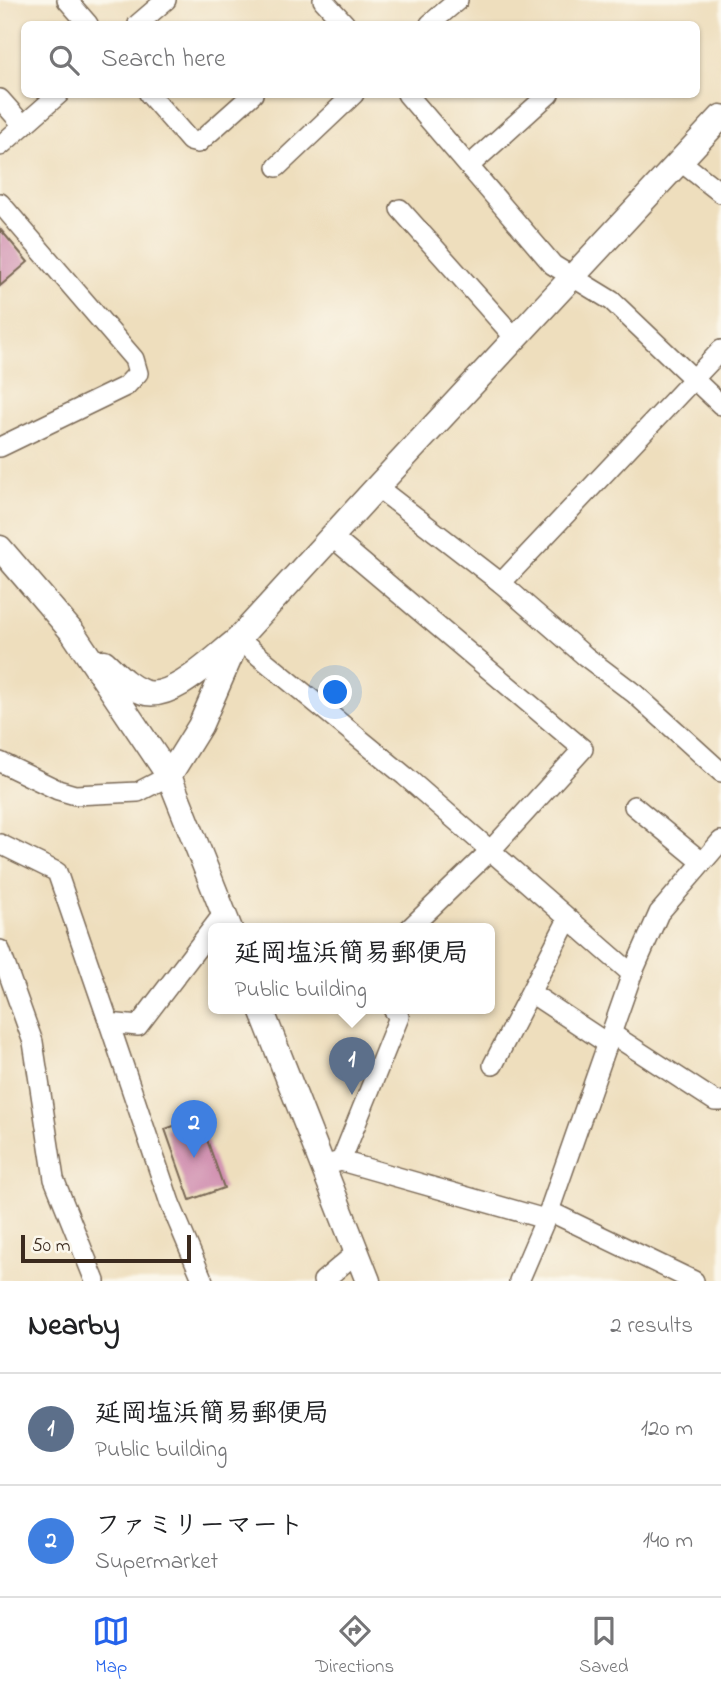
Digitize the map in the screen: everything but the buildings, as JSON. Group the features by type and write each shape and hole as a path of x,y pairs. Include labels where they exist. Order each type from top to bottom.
{"street":[{"path":"67,0 85,21"},
{"path":"142,21 166,0"},
{"path":"323,0 337,21"},
{"path":"434,21 458,0"},
{"path":"0,146 54,98"},
{"path":"152,98 190,141 198,143 249,98"},
{"path":"277,167 350,98"},
{"path":"410,98 552,265 612,301 721,405"},
{"path":"469,166 545,98"},
{"path":"0,99 23,125"},
{"path":"0,548 73,633 128,684 145,693 163,693 175,687 239,639 721,117"},
{"path":"680,161 721,193"},
{"path":"0,203 134,359 138,373 126,386 0,447"},
{"path":"400,209 515,338"},
{"path":"501,583 721,350"},
{"path":"377,487 501,583 584,656 635,694 721,772"},
{"path":"331,537 583,749 491,850 415,923"},
{"path":"73,633 170,776 227,921"},
{"path":"0,762 58,790 75,794 138,792 170,776 200,726 239,639"},
{"path":"239,639 405,776 632,974"},
{"path":"634,806 710,860"},
{"path":"519,1281 547,1215 632,974 659,913 710,860 721,841"},
{"path":"0,844 57,872 170,1203 203,1281"},
{"path":"493,1065 568,919"},
{"path":"109,1023 138,1026 208,943"},
{"path":"0,950 33,1042 54,1179 95,1281"},
{"path":"531,993 715,1101 721,1101"},
{"path":"263,1014 331,1163 356,1253 368,1281"},
{"path":"331,1163 399,1017 397,1014"},
{"path":"331,1163 547,1215 694,1281"},
{"path":"323,1281 356,1253"}],"place":[{"name":"延岡塩浜簡易郵便局","path":"352,1095"},
{"name":"ファミリーマート","path":"194,1158"}]}
